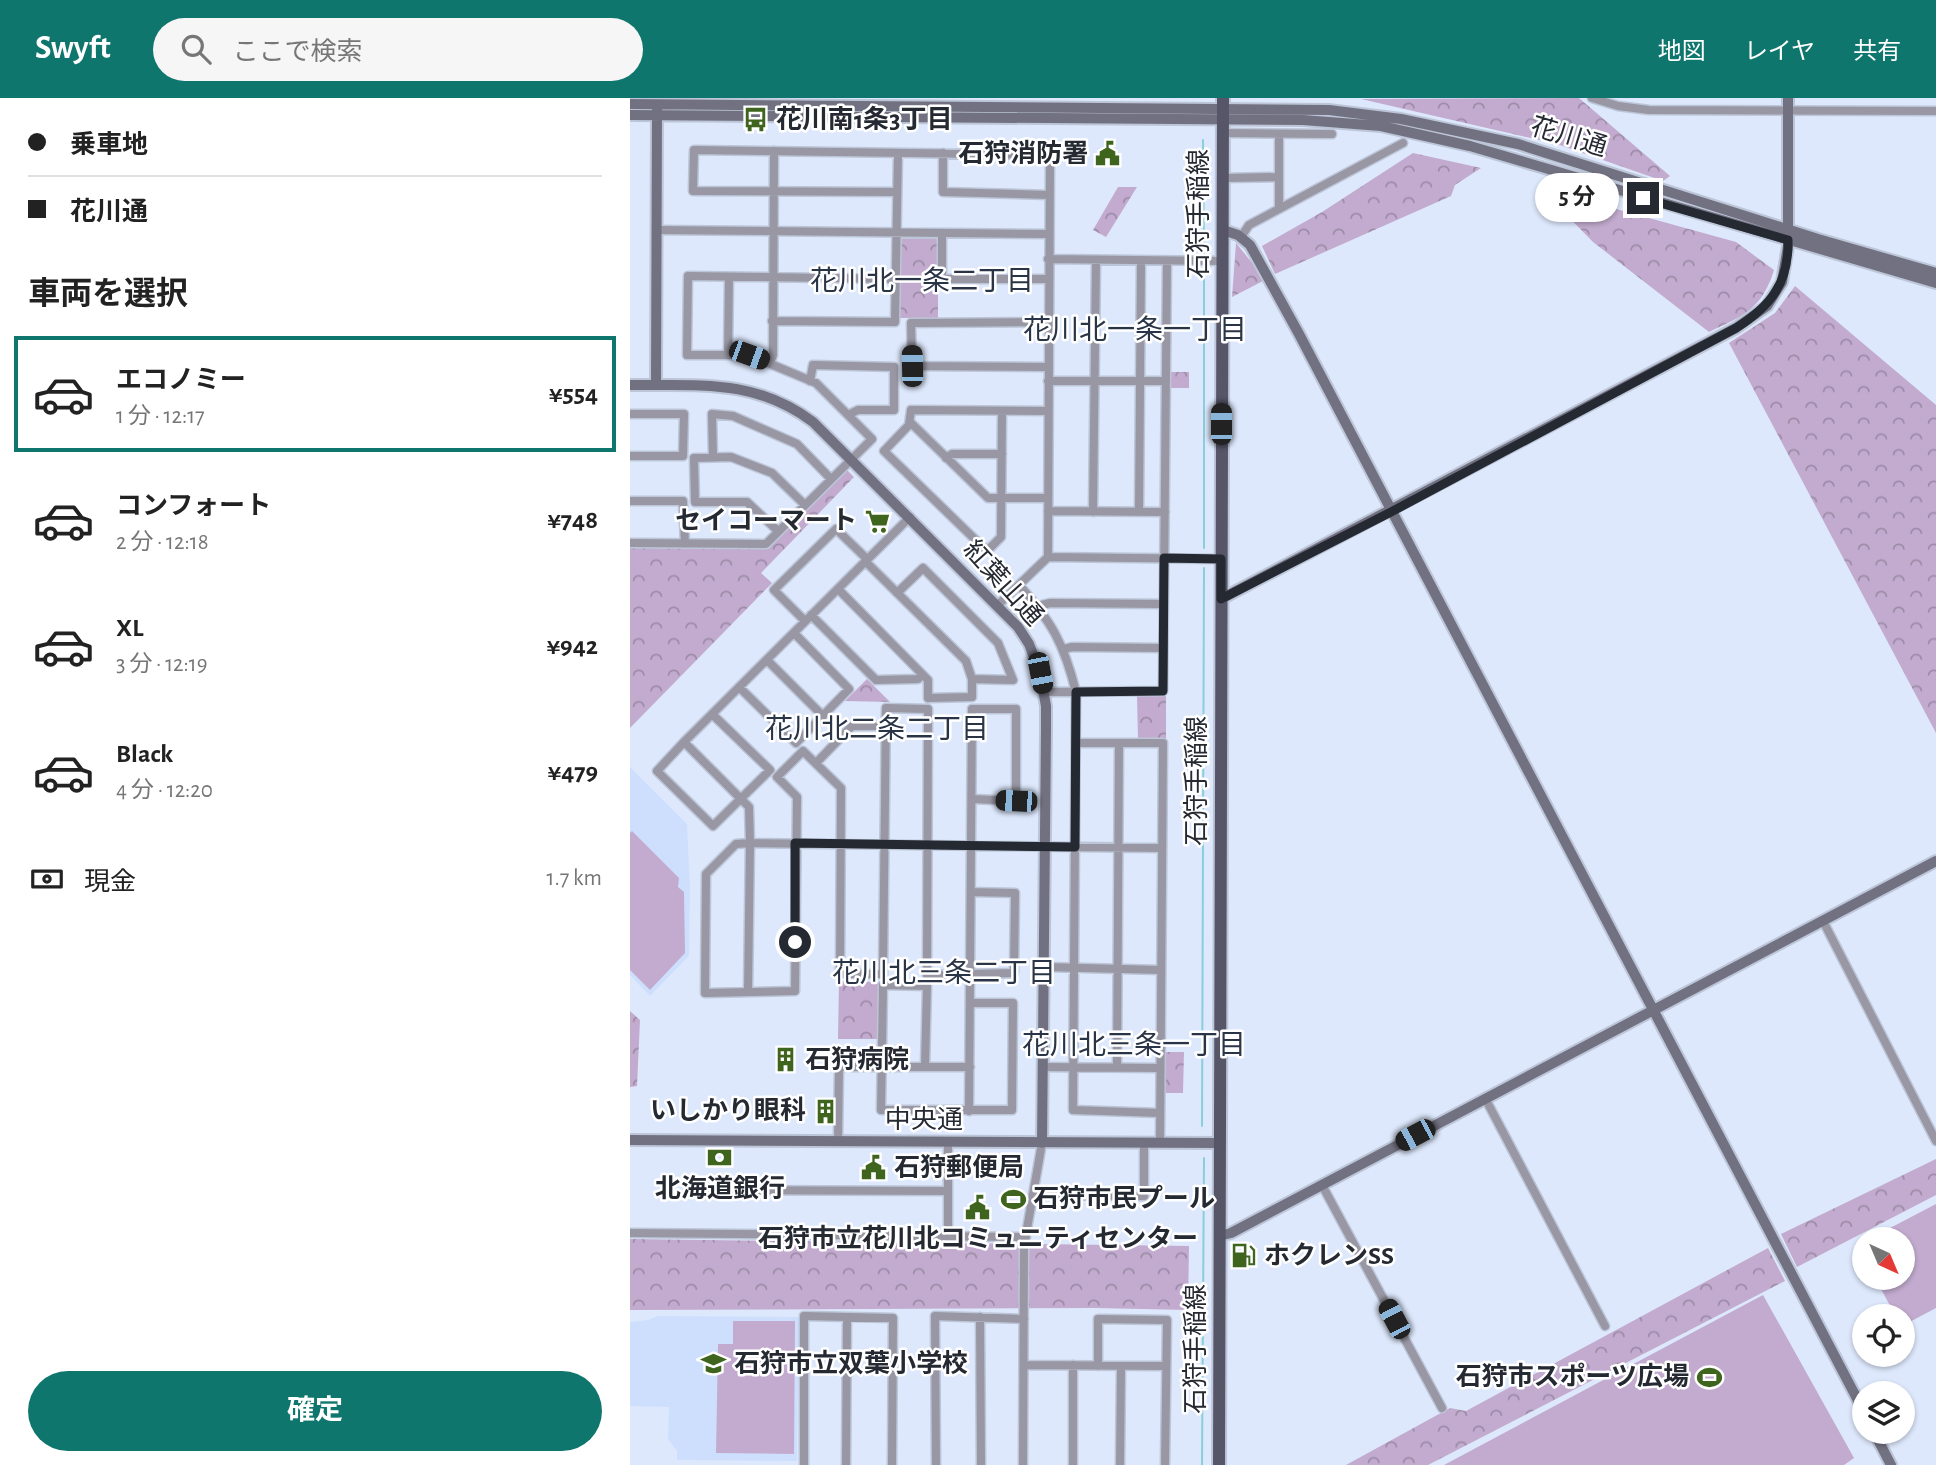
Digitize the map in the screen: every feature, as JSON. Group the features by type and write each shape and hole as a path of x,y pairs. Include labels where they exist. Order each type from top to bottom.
{"main road":[{"name":"石狩手稲線","path":"1219,1465 1221,599 1215,559 1215,260 1223,230 1223,115"}],"street":[{"path":"1592,98 1618,106 1641,109 1936,111"},
{"path":"1221,599 1391,512 1749,320 1767,306 1782,282 1788,235 1788,98"},
{"name":"花川通","path":"630,104 1170,109 1346,122 1415,133 1470,146 1788,235 1936,273"},
{"path":"656,385 657,106"},
{"name":"花川通","path":"630,115 657,106"},
{"path":"1223,115 1279,134 1332,134"},
{"path":"1279,134 1279,209"},
{"path":"1241,237 1249,225 1403,143"},
{"path":"896,192 693,191 694,150 1050,155 1048,557"},
{"path":"770,363 773,355 774,151"},
{"path":"772,321 895,322 898,153"},
{"path":"943,153 943,192 1049,195"},
{"path":"1223,178 1279,177"},
{"path":"656,230 1049,234"},
{"path":"1223,230 1241,237 1250,245 1299,334 1852,1389"},
{"path":"942,233 942,279 1048,279"},
{"name":"花川通","path":"1788,235 1936,283"},
{"path":"1048,259 1215,260"},
{"path":"1093,512 1096,260"},
{"path":"1139,512 1141,261"},
{"path":"1044,692 1163,691 1164,604 1169,558 1165,512 1167,261"},
{"path":"630,544 766,544 872,439 816,383 749,355 687,355 688,276 896,279"},
{"path":"728,355 729,277"},
{"path":"1048,322 911,323 912,366 1048,367"},
{"path":"810,381 813,365 894,367 894,410 858,410 848,415"},
{"path":"1048,381 1166,381"},
{"name":"紅葉山通","path":"630,385 738,388 765,394 797,410 813,422 998,605 1029,644 1044,692 1046,730 1047,847 1042,1143"},
{"path":"1002,411 1001,537 987,551 884,451 910,422 911,410 1048,411"},
{"path":"630,414 684,414 683,456 630,456"},
{"path":"713,457 712,414 733,416 797,444 831,478"},
{"path":"910,422 988,498 1048,498"},
{"path":"946,458 953,454 1002,454"},
{"path":"778,531 747,502 695,502 694,458 732,457 772,473 805,505"},
{"path":"630,501 683,501 685,544"},
{"path":"1048,511 1165,512"},
{"path":"712,714 770,770 713,827 657,771 684,742 712,714 739,687 767,660 808,618 838,589 866,560 910,517"},
{"path":"838,589 922,674 928,681 928,698 972,697 972,679 966,662 835,529 774,590 876,680 918,679 922,674"},
{"path":"998,605 1048,557 1215,559"},
{"path":"897,593 923,568 998,643 1013,680 972,679"},
{"path":"1019,585 1052,624 1064,649 1076,692 1073,1110 1160,1112"},
{"path":"1038,606 1050,603 1164,604"},
{"path":"739,687 796,743 823,716 849,689 793,633"},
{"path":"1064,649 1163,648"},
{"path":"767,660 823,716"},
{"path":"971,892 1015,893 1014,973 927,975 927,845 928,709 886,708 884,845 883,974 840,974 839,844 841,788 803,751 777,777 797,797 795,843 795,992 705,993 706,874 736,844 750,842 795,843 839,844 884,845 927,845 1119,848 1162,848"},
{"path":"970,1111 972,709 1016,709 1016,801 972,800"},
{"path":"816,763 852,726 886,726"},
{"path":"684,742 749,807 748,992"},
{"path":"1076,743 1163,743 1160,1142"},
{"path":"1117,1067 1119,743"},
{"path":"1219,1236 1231,1233 1936,861"},
{"path":"1823,921 1936,1141"},
{"path":"1045,967 1161,970"},
{"path":"925,1067 927,986 883,985 881,1110 1012,1110 1013,1003 970,1003"},
{"path":"838,1142 839,1067 970,1067"},
{"path":"1043,1068 1160,1068"},
{"path":"1485,1098 1605,1326"},
{"name":"中央通","path":"630,1140 1219,1143"},
{"path":"1033,1195 1144,1196 1144,1142"},
{"path":"948,1143 948,1236"},
{"path":"1023,1465 1026,1237 1042,1143"},
{"path":"1322,1185 1442,1408"},
{"path":"705,1190 948,1191"},
{"path":"630,1233 1026,1237"},
{"path":"804,1465 804,1316 893,1318 892,1465"},
{"path":"936,1465 935,1316 1024,1319"},
{"path":"846,1465 847,1317"},
{"path":"980,1317 981,1465"},
{"path":"1098,1366 1098,1319 1167,1320 1165,1465"},
{"path":"1024,1365 1166,1366"},
{"path":"1073,1365 1073,1465"},
{"path":"1120,1465 1121,1366"},
{"path":"1880,1444 1891,1465"}],"shaded area":[{"path":"630,767 687,824 689,956 650,996 630,975"},
{"name":"石狩市立双葉小学校","path":"658,1316 799,1317 797,1461 677,1460 677,1451 668,1439 669,1407 630,1406 630,1322"}],"green space":[{"path":"1579,98 1670,176 1663,181 1557,144 1361,99"},
{"path":"1413,153 1481,168 1455,185 1451,196 1275,274 1262,246 1322,212"},
{"path":"1118,187 1137,187 1106,237 1093,230"},
{"path":"1540,188 1736,242 1774,270 1764,294 1750,310 1709,332 1593,242"},
{"path":"936,238 938,318 899,318 900,241"},
{"path":"1236,243 1263,281 1232,297"},
{"path":"1795,286 1936,405 1936,733 1729,343 1775,313"},
{"path":"1169,372 1189,372 1189,388 1171,388"},
{"path":"847,470 854,477 761,573 772,583 630,728 630,548 769,548"},
{"path":"867,679 890,702 845,701"},
{"path":"1137,696 1166,696 1166,739 1138,739"},
{"path":"632,831 679,878 678,887 684,892 685,953 650,990 630,970"},
{"path":"839,981 879,982 878,1039 838,1039"},
{"path":"630,1011 640,1020 637,1086 630,1087"},
{"path":"1163,1052 1184,1052 1183,1093 1164,1093"},
{"path":"1936,1159 1936,1195 1874,1227 1852,1227 1852,1239 1797,1267 1781,1234"},
{"path":"1936,1204 1936,1308 1915,1319 1915,1304 1889,1304 1882,1290 1915,1290 1915,1227 1892,1227"},
{"path":"630,1239 1189,1246 1188,1310 630,1310"},
{"path":"1768,1248 1785,1281 1428,1465 1346,1465 1450,1408 1466,1411"},
{"name":"石狩市スポーツ広場","path":"1763,1295 1854,1458 1844,1465 1444,1465"},
{"path":"733,1321 795,1321 794,1454 716,1453 718,1344 733,1344"}],"waterway":[{"path":"1203,140 1204,258"},
{"path":"1204,264 1204,548"},
{"path":"1202,1126 1204,568"},
{"path":"1202,1465 1204,1158"}],"place":[{"name":"花川南1条3丁目","path":"756,120"},
{"name":"石狩消防署","path":"1108,154"},
{"name":"セイコーマート","path":"877,521"},
{"name":"石狩病院","path":"785,1060"},
{"name":"いしかり眼科","path":"826,1111"},
{"name":"北海道銀行","path":"720,1157"},
{"name":"石狩郵便局","path":"874,1168"},
{"name":"石狩市民プール","path":"1013,1199"},
{"name":"石狩市立花川北コミュニティセンター","path":"978,1207"},
{"name":"ホクレンSS","path":"1244,1256"},
{"name":"石狩市立双葉小学校","path":"714,1364"},
{"name":"石狩市スポーツ広場","path":"1709,1377"}],"district":[{"name":"花川北一条二丁目","path":"922,282"},
{"name":"花川北一条一丁目","path":"1135,331"},
{"name":"花川北二条二丁目","path":"877,730"},
{"name":"花川北三条二丁目","path":"944,974"},
{"name":"花川北三条一丁目","path":"1134,1046"}],"route":[{"path":"795,942 795,843 1075,847 1076,692 1163,691 1164,558 1221,559 1221,599 1391,512 1736,328 1767,306 1782,282 1788,240 1643,198"}]}
